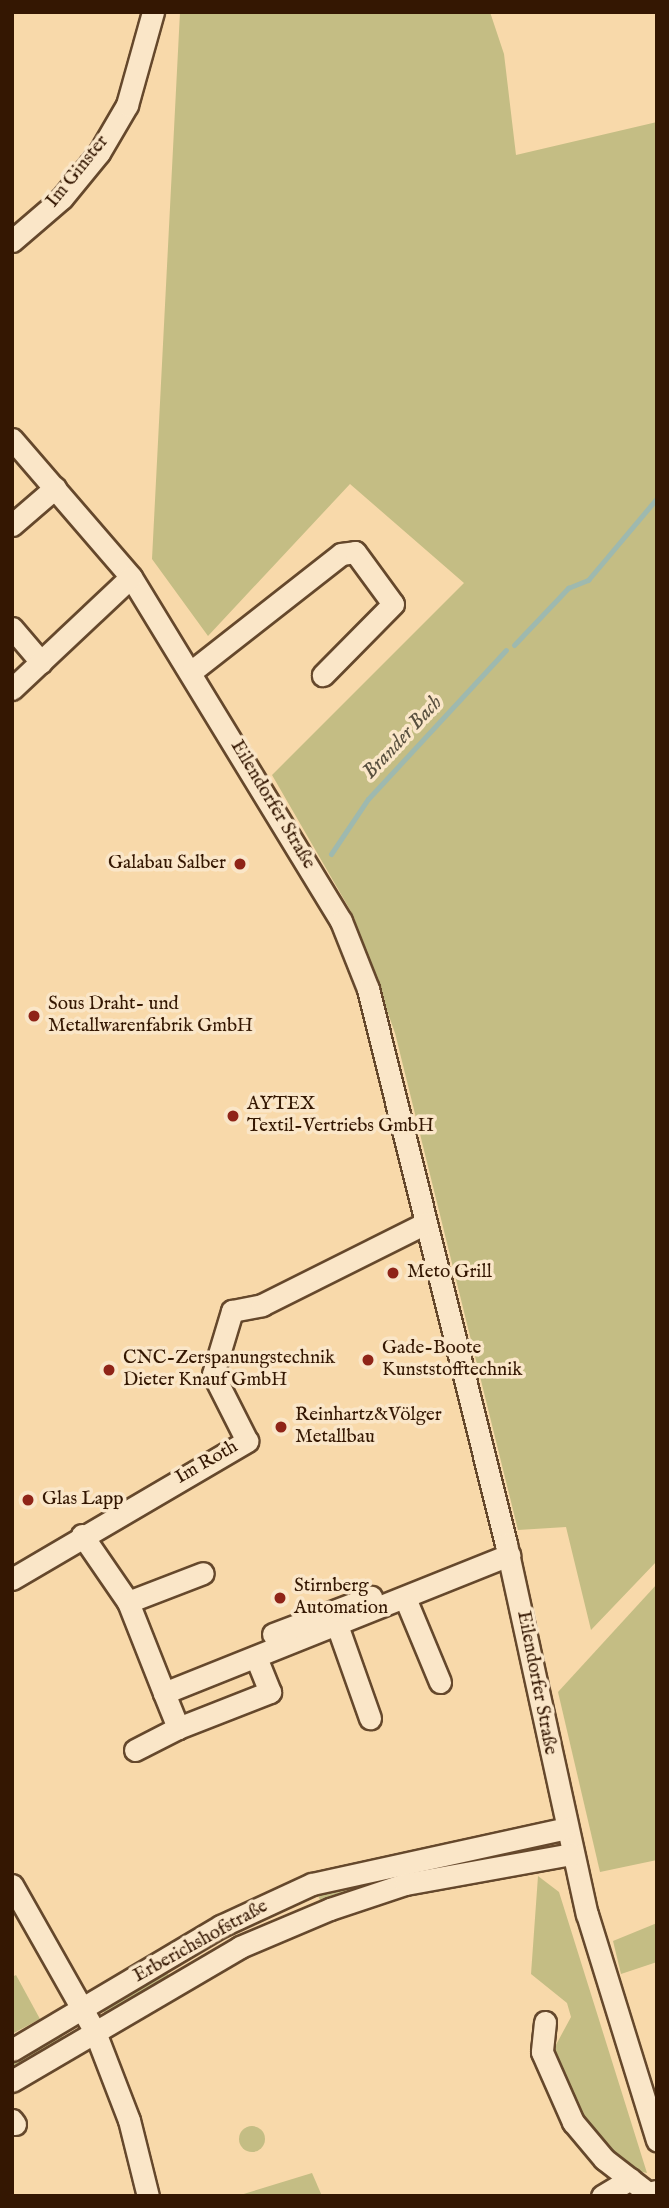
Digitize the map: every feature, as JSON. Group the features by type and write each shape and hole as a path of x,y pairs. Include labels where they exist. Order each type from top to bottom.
{"street":[{"name":"Im Ginster","path":"12,241 62,198 99,153 127,105 153,12"},
{"name":"Eilendorfer Straße","path":"12,439 20,462 55,488 131,576 192,671 341,921 368,989 507,1549 572,1854 657,2140"},
{"path":"12,525 55,488"},
{"path":"192,671 341,554 355,552 393,604 323,675"},
{"path":"12,690 131,576"},
{"path":"12,628 41,662"},
{"name":"Im Roth","path":"12,1579 82,1535 247,1441 213,1374 232,1311 262,1306 426,1223"},
{"path":"82,1535 128,1602 178,1728"},
{"path":"164,1693 405,1598 507,1549"},
{"path":"273,1634 507,1549"},
{"path":"128,1602 203,1573"},
{"path":"405,1598 440,1682"},
{"path":"337,1625 370,1718"},
{"path":"135,1751 178,1728 270,1692 256,1657"},
{"name":"Erberichshofstraße","path":"12,2050 221,1926 312,1884 566,1828"},
{"name":"Erberichshofstraße","path":"12,2081 240,1947 330,1909 405,1884 572,1854"},
{"path":"12,1885 95,2032 129,2120 148,2196"},
{"path":"545,2021 542,2052 553,2087 581,2131 630,2179 648,2193 657,2191"},
{"path":"601,2196 630,2179"}],"shaded area":[{"path":"180,12 490,12 504,54 516,155 657,122 657,1561 591,1630 566,1527 518,1530 395,1033 353,915 272,775 464,583 350,484 208,636 152,559"},
{"path":"657,1584 657,1860 600,1872 558,1692"},
{"path":"539,1842 541,1849 414,1872 322,1905 317,1893"},
{"path":"538,1876 559,1892 647,2173 624,2168 571,2105 551,2054 571,2017 567,2003 531,1974"},
{"path":"657,1923 657,1962 621,1974 613,1941"},
{"path":"164,1968 171,1979 104,2013 103,2005"},
{"path":"16,1975 40,2019 12,2034 12,1977"},
{"path":"61,2033 64,2040 12,2073 12,2058"},
{"path":"252,2126 261,2130 265,2139 261,2148 252,2152 243,2148 239,2139 243,2130"},
{"path":"312,2173 322,2196 237,2196"}],"waterway":[{"name":"Brander Bach","path":"514,645 568,588 588,580 657,498"},
{"name":"Brander Bach","path":"331,854 368,799 506,650"}],"place":[{"name":"Galabau Salber","path":"240,864"},
{"name":"Sous Draht- und Metallwarenfabrik GmbH","path":"34,1016"},
{"name":"AYTEX Textil-Vertriebs GmbH","path":"233,1116"},
{"name":"Meto Grill","path":"393,1273"},
{"name":"Gade-Boote Kunststofftechnik","path":"368,1360"},
{"name":"CNC-Zerspanungstechnik Dieter Knauf GmbH","path":"109,1370"},
{"name":"Reinhartz&Völger Metallbau","path":"281,1427"},
{"name":"Glas Lapp","path":"28,1500"},
{"name":"Stirnberg Automation","path":"280,1598"}]}
